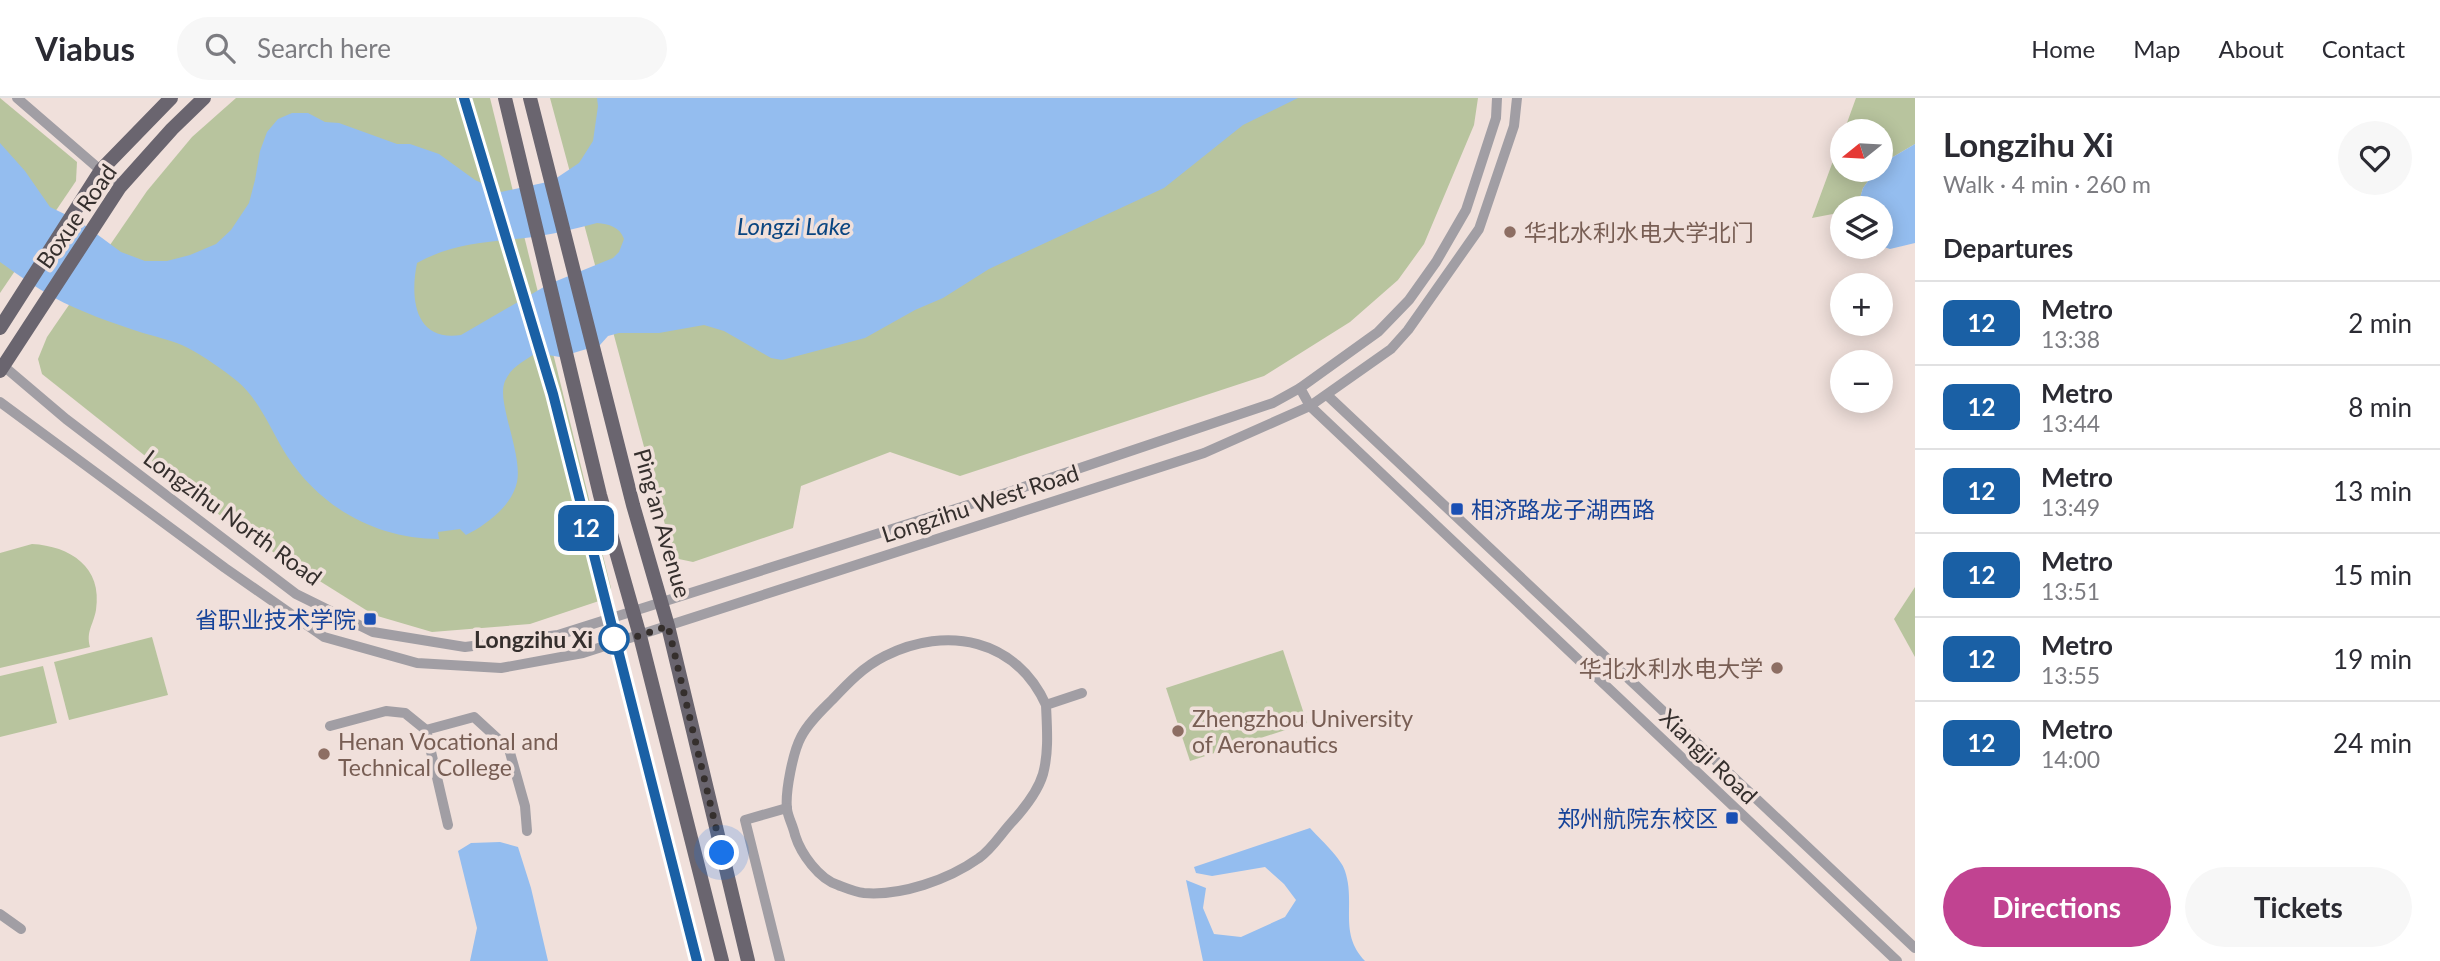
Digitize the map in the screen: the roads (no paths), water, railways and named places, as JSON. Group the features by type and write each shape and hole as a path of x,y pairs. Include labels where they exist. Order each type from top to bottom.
{"main road":[{"name":"Boxue Road","path":"0,328 101,170 171,98"},
{"name":"Boxue Road","path":"1,366 120,187 204,98"},
{"path":"505,98 600,495 640,636 723,961"},
{"name":"Ping'an Avenue","path":"530,98 633,505 668,626 748,961"}],"street":[{"path":"17,98 120,187"},
{"name":"Longzihu West Road","path":"632,611 1009,492 1273,403 1300,388 1378,332 1409,300 1436,262 1466,211 1496,118 1497,98"},
{"name":"Longzihu West Road","path":"640,636 1204,453 1310,406 1391,349 1408,330 1479,229 1514,126 1517,98"},
{"name":"Longzihu North Road","path":"1,366 66,419 296,594 373,632 465,647 558,635 632,611"},
{"name":"Xiangji Road","path":"1300,388 1310,406 1897,961"},
{"name":"Xiangji Road","path":"1327,395 1915,948"},
{"name":"Longzihu North Road","path":"0,402 225,568 324,637 417,663 501,668 583,653 640,636"},
{"path":"943,640 967,641 989,646 1020,667 1039,690 1045,705 1048,737 1042,775 1020,813 981,857 945,876 903,890 862,893 828,882 800,849 787,808 791,770 800,737 857,674 885,656 943,640"},
{"path":"1045,705 1082,693"},
{"path":"330,726 386,711 405,713 426,730 448,825"},
{"path":"426,730 474,717 509,749 525,806 527,831"},
{"path":"780,961 745,820 787,808"},
{"path":"0,914 21,929"}],"water":[{"name":"Longzi Lake","path":"597,98 1298,98 1243,125 1164,188 989,269 943,298 865,338 782,360 771,358 724,331 704,325 659,333 619,333 608,336 600,345 560,357 536,353 514,368 504,385 504,401 518,466 517,482 510,499 482,526 466,535 460,529 438,532 439,539 394,533 352,517 334,505 316,491 287,456 259,406 245,389 207,359 177,343 74,308 0,262 0,143 25,171 50,207 79,221 121,252 145,261 167,261 216,244 231,230 249,203 260,151 267,132 278,119 292,113 308,113 325,122 339,123 397,144 410,144 439,154 475,180 501,192 552,181 579,163 593,141","holes":["597,223 617,229 624,239 619,252 613,258 549,284 461,335 445,335 433,331 419,314 414,290 417,263 462,246 539,236"]},
{"path":"1915,144 1915,243 1893,248 1893,196 1861,196 1867,182 1894,182 1894,156"},
{"path":"1310,828 1343,866 1348,883 1352,940 1365,961 1203,961 1186,880 1206,888 1203,908 1214,934 1241,937 1285,917 1296,900 1284,884 1265,867 1212,876 1196,873 1194,867"},
{"path":"500,842 518,847 531,888 548,961 470,961 477,928 458,851 471,843"}],"metro line":[{"name":"12","path":"464,98 553,394 697,961"}],"place":[{"name":"华北水利水电大学北门","path":"1510,232"},
{"name":"相济路龙子湖西路","path":"1457,509"},
{"name":"省职业技术学院","path":"370,619"},
{"name":"Longzihu Xi","path":"614,639"},
{"name":"华北水利水电大学","path":"1777,668"},
{"name":"Zhengzhou University of Aeronautics","path":"1178,731"},
{"name":"Henan Vocational and Technical College","path":"324,754"},
{"name":"郑州航院东校区","path":"1732,818"}]}
